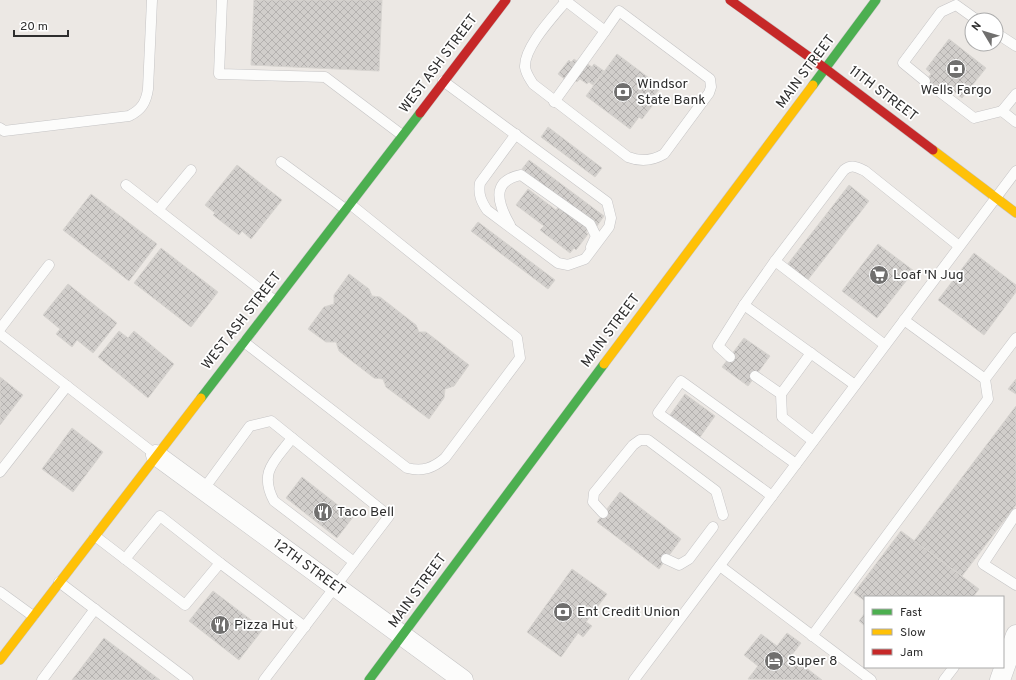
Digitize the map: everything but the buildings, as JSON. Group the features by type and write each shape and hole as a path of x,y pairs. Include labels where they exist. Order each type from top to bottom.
{"street":[{"name":"WEST ASH STREET","path":"0,660 506,0"},
{"name":"11TH STREET","path":"730,0 826,69 1016,213"},
{"name":"MAIN STREET","path":"370,680 876,0"},
{"name":"12TH STREET","path":"156,455 463,680"},
{"path":"1004,665 1010,643"},
{"path":"1000,680 1003,668"}],"lane":[{"path":"1,130 129,116 140,110 147,99 152,0"},
{"path":"222,0 219,74 325,77 402,135"},
{"path":"554,102 619,11 710,79 710,93 664,154 656,158 643,161 628,157 554,102 533,84 527,75 526,61 532,45 565,1 604,31"},
{"path":"925,81 903,63 941,12 956,5 966,12"},
{"path":"1004,38 1016,46"},
{"path":"444,81 516,134 607,202 611,218 609,227 585,259 568,265 558,263 487,210 481,201 479,190 480,183 516,134"},
{"path":"940,92 974,118 1002,111 1016,94"},
{"path":"1002,111 1016,122"},
{"path":"244,342 407,468 424,470 435,466 445,458 520,358 516,338 348,206 281,162"},
{"path":"730,357 718,346 744,305 775,261 844,170 851,166 855,166 865,171 959,246"},
{"path":"158,210 191,170"},
{"path":"634,680 1016,171"},
{"path":"511,228 498,201 500,189 508,178 521,175 590,224 596,236 585,259"},
{"path":"126,185 275,301"},
{"path":"775,261 885,345"},
{"path":"0,329 49,265"},
{"path":"744,305 855,385"},
{"path":"812,636 988,399 985,379 904,320"},
{"path":"0,334 156,455"},
{"path":"985,379 1016,338"},
{"path":"811,353 780,394 782,417 813,440"},
{"path":"755,376 780,394"},
{"path":"772,496 658,413 681,381 796,464"},
{"path":"0,472 67,386"},
{"path":"203,490 250,426 271,422 389,516 264,680"},
{"path":"292,438 270,468 267,476 270,493 274,501 354,562"},
{"path":"604,513 593,502 594,493 633,445 640,440 648,440 716,491 723,515"},
{"path":"1016,514 983,564 1016,585"},
{"path":"125,559 160,516 305,626"},
{"path":"666,559 679,565 689,559 713,527"},
{"path":"94,536 185,605 220,563"},
{"path":"720,566 870,680"},
{"path":"59,582 188,680"},
{"path":"0,592 33,616"},
{"path":"42,680 95,610"},
{"path":"944,680 953,668"}],"traffic: fast":[{"path":"813,85 876,0"},
{"path":"201,398 420,113"},
{"path":"369,680 604,364"}],"traffic: slow":[{"path":"604,364 813,85"},
{"path":"933,150 1016,213"},
{"path":"0,660 201,398"}],"traffic: jam":[{"path":"420,113 506,0"},
{"path":"730,0 826,69 933,150"}],"place":[{"name":"Wells Fargo","path":"956,69"},
{"name":"Windsor State Bank","path":"623,92"},
{"name":"Loaf 'N Jug","path":"879,275"},
{"name":"Taco Bell","path":"323,512"},
{"name":"Ent Credit Union","path":"563,612"},
{"name":"Pizza Hut","path":"220,625"},
{"name":"Super 8","path":"774,661"}]}
